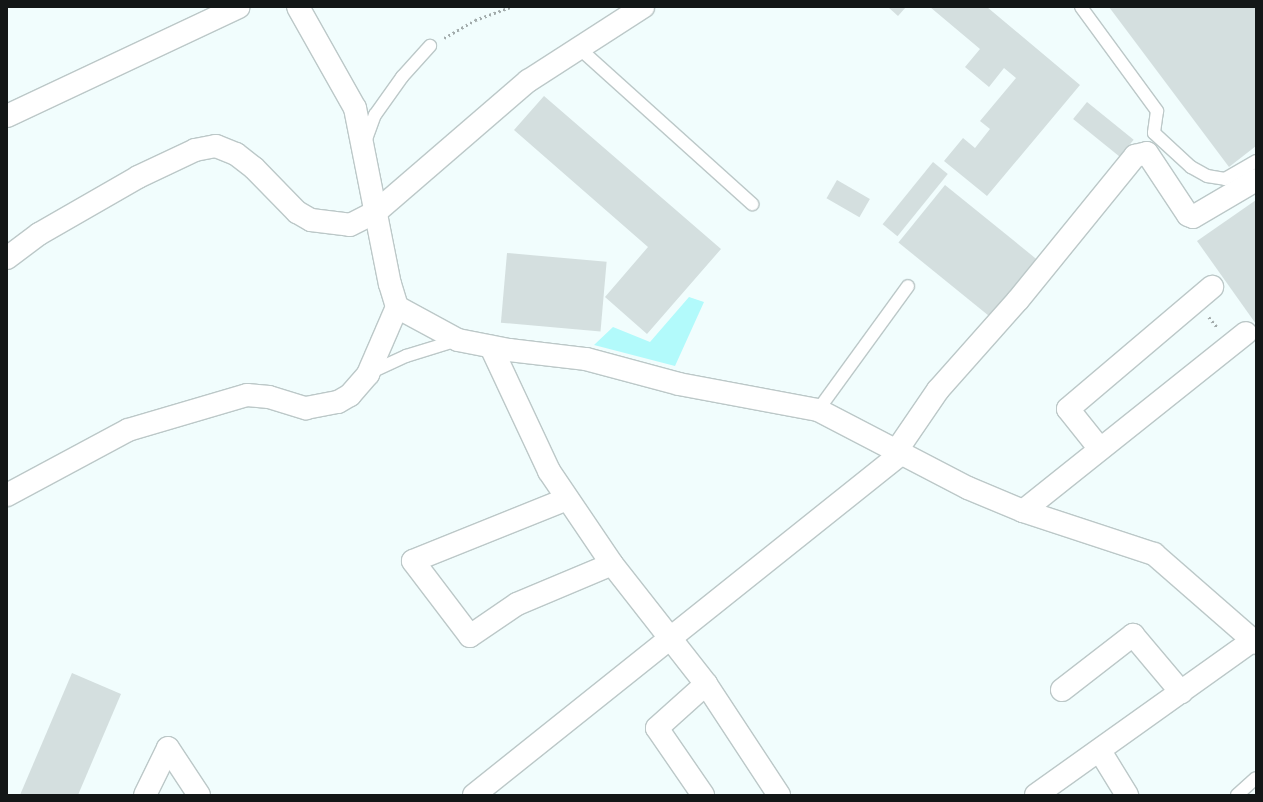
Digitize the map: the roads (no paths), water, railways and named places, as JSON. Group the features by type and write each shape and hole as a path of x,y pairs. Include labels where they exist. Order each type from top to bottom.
{"street":[{"path":"7,116 239,7"},
{"path":"7,495 128,430 247,395 269,397 306,408 338,402 350,395 368,374 397,306 390,284 364,145 355,108 298,7"},
{"path":"7,258 39,234 138,177 195,150 216,146 236,154 254,168 297,212 311,220 350,225 376,212 528,81 580,49 642,7"},
{"path":"474,795 899,451 938,390 1018,300 1135,156 1147,153 1188,215 1193,217 1256,180"},
{"path":"1100,449 1068,409 1212,287"},
{"path":"397,306 458,340 491,347 586,359 679,384 818,410 968,488 1024,511 1154,554 1254,642 1036,795"},
{"path":"1024,511 1239,339"},
{"path":"491,347 549,471 612,564 671,637 706,684 779,795"},
{"path":"567,499 413,561 470,636 517,604 612,564"},
{"path":"1062,690 1133,635 1181,692"},
{"path":"704,795 657,728 706,684"},
{"path":"145,795 168,748 199,795"},
{"path":"1100,751 1127,795"}],"lane":[{"path":"1081,7 1157,111 1154,133 1191,167 1207,176 1225,179 1256,161"},
{"path":"364,145 375,115 402,78 430,46"},
{"path":"580,49 752,204"},
{"path":"818,410 908,286"},
{"path":"368,374 406,356 458,340"},
{"path":"1237,795 1256,778"}]}
